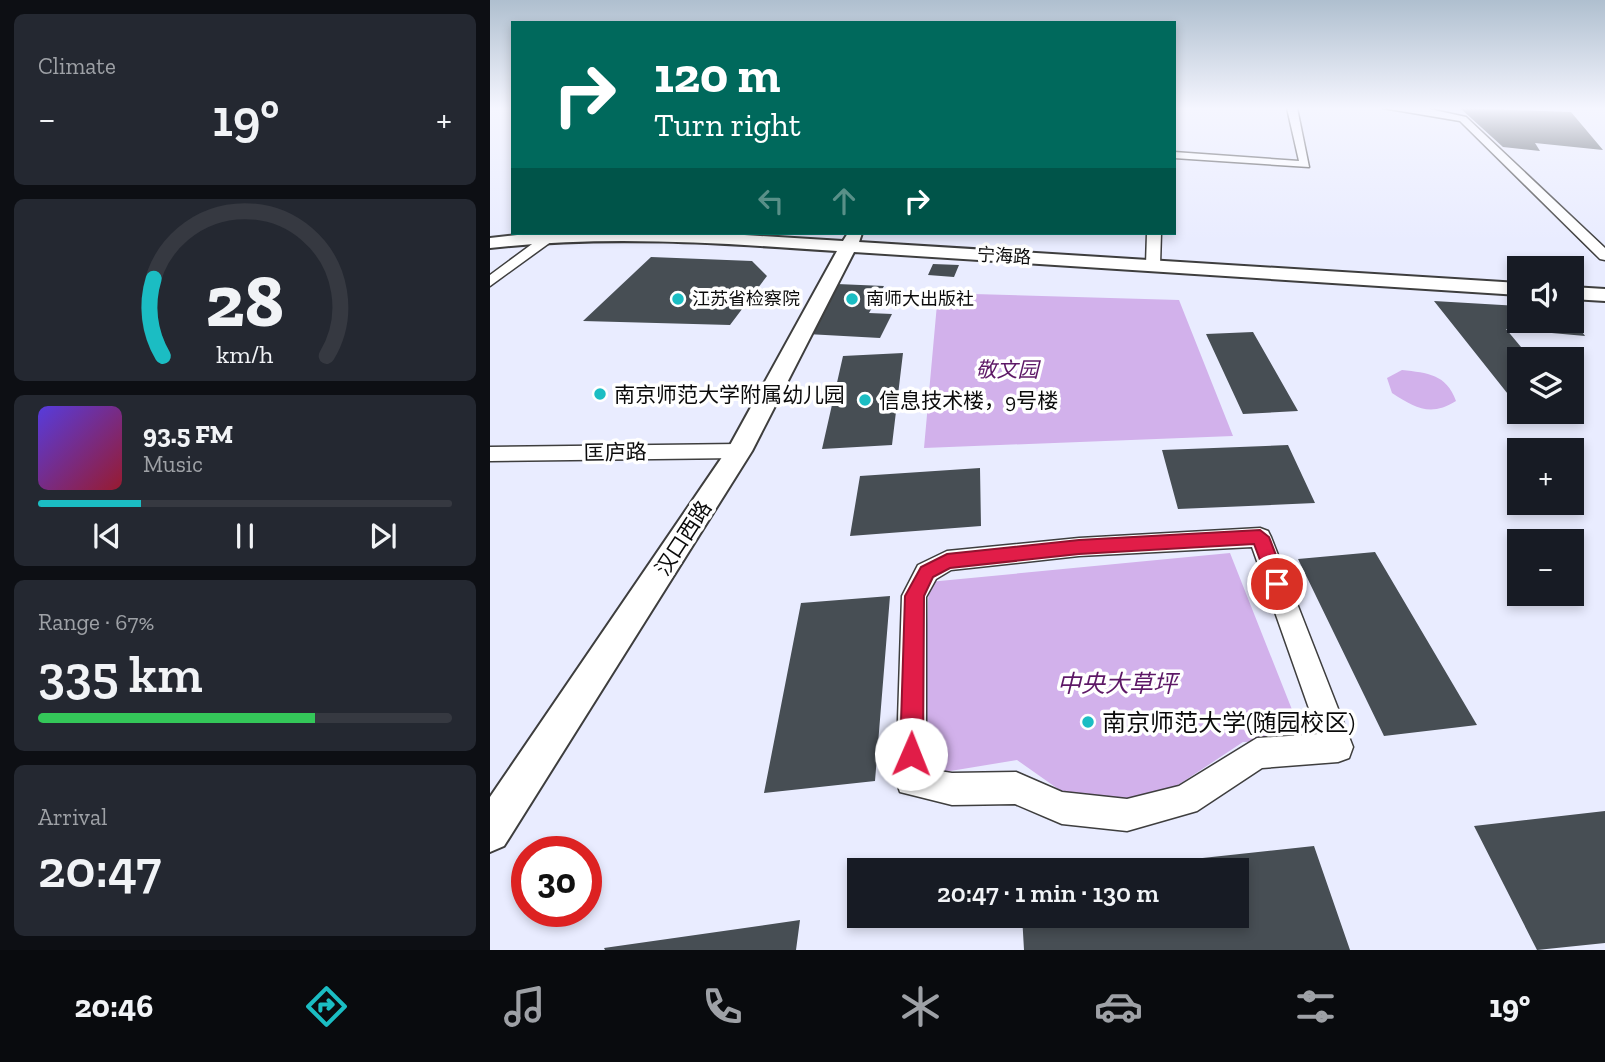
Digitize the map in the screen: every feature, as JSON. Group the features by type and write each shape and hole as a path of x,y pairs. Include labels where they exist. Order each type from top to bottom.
{"street":[{"path":"1176,155 1305,165 1302,152"},
{"path":"1498,152 1605,256"},
{"name":"宁海路","path":"490,243 552,236 670,235 852,240 1153,265 1507,288"},
{"path":"1153,265 1154,235"},
{"path":"490,282 552,236"},
{"name":"汉口西路","path":"490,832 740,451 852,240"},
{"path":"1584,294 1605,295"},
{"name":"匡庐路","path":"490,454 740,451"},
{"path":"1260,537 1338,747 1257,753 1186,800 1127,815 1062,807 1016,788 952,789 911,781 914,596 927,572 947,561 1079,547 1260,537"}],"green space":[{"name":"敬文园","path":"938,293 1179,300 1233,436 924,448"},
{"path":"1402,370 1435,376 1447,385 1456,401 1439,409 1423,409 1408,403 1392,393 1387,378"},
{"name":"中央大草坪","path":"1230,553 1304,740 1243,742 1142,809 1078,803 1017,760 920,776 929,582"}],"building":[{"name":"江苏省检察院","path":"651,257 752,261 767,276 730,325 583,321"},
{"path":"933,264 959,265 954,277 928,275"},
{"name":"南师大出版社","path":"837,284 884,286 869,313 892,314 880,338 807,334"},
{"path":"1434,301 1507,305 1507,333 1521,347 1507,347 1507,393"},
{"path":"1253,332 1298,411 1243,414 1206,334"},
{"path":"1551,333 1583,333 1585,336"},
{"name":"信息技术楼，9号楼","path":"903,353 892,445 822,449 843,356"},
{"path":"1288,445 1315,503 1178,509 1162,450"},
{"path":"980,468 981,526 850,536 860,476"},
{"path":"1375,552 1477,725 1384,736 1298,559"},
{"path":"890,596 875,781 764,793 801,603"},
{"path":"1605,811 1605,943 1537,950 1474,826"},
{"path":"1314,846 1350,950 1024,950 1023,928 1249,928 1249,858 1203,858"},
{"path":"800,920 796,950 604,948"}],"place":[{"name":"江苏省检察院","path":"678,299"},
{"name":"南师大出版社","path":"852,299"},
{"name":"南京师范大学附属幼儿园","path":"600,394"},
{"name":"信息技术楼，9号楼","path":"865,400"},
{"name":"南京师范大学(随园校区)","path":"1088,722"}],"route":[{"path":"911,754 914,596 927,572 947,561 1079,547 1260,537 1277,584"}]}
